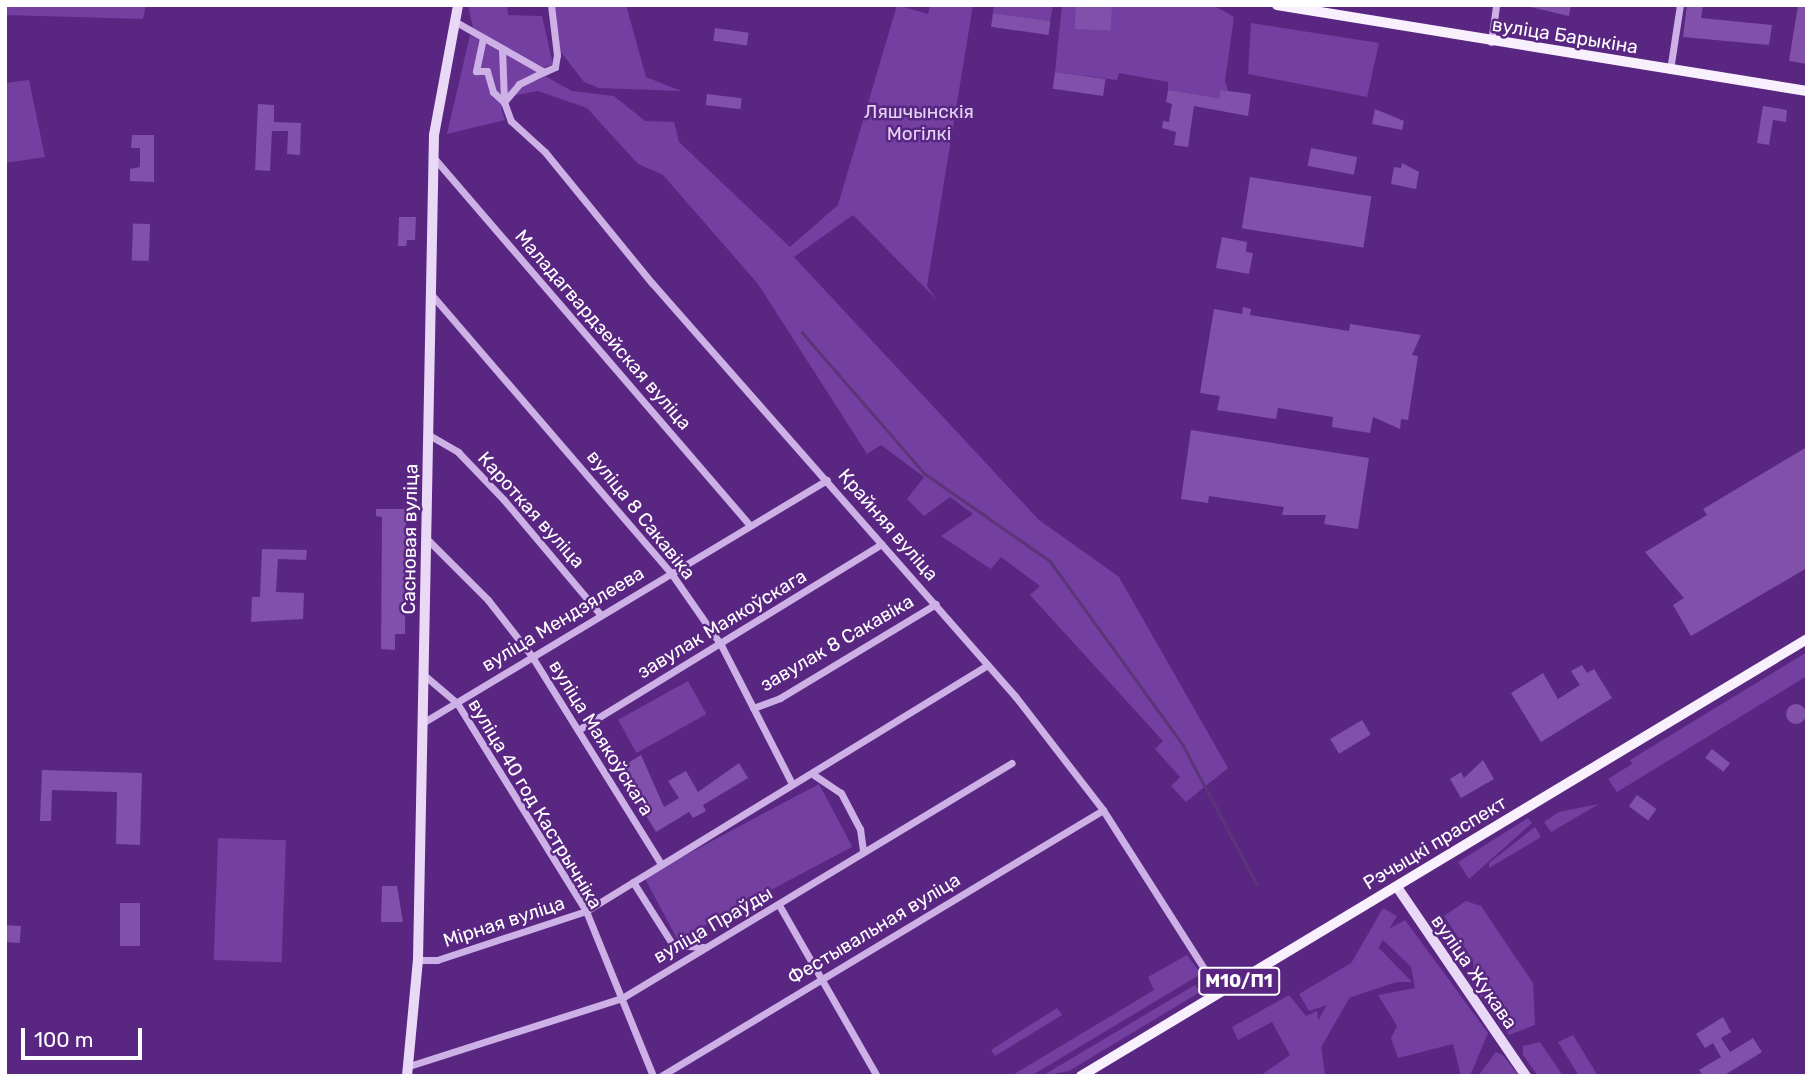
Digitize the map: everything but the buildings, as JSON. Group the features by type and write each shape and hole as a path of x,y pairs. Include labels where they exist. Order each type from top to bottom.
{"main road":[{"name":"Сасновая вуліца","path":"408,1071 418,960 433,158 458,5"},
{"name":"вуліца Барыкіна","path":"1284,6 1491,43 1807,91"},
{"name":"Рэчыцкі праспект","path":"1081,1076 1807,639"},
{"name":"вуліца Жукава","path":"1397,887 1526,1076"}],"street":[{"path":"504,102 519,84 555,67 551,5"},
{"path":"1491,43 1496,5"},
{"path":"1670,70 1680,5"},
{"path":"456,22 544,72"},
{"name":"Крайняя вуліца","path":"483,38 476,71 487,71 493,92 504,102"},
{"name":"Крайняя вуліца","path":"502,49 504,102 511,121 545,152 653,283 988,665 1103,810 1219,992"},
{"name":"Маладагвардзейская вуліца","path":"433,158 749,524"},
{"name":"вуліца 8 Сакавіка","path":"431,293 671,573 721,645 791,782"},
{"name":"Кароткая вуліца","path":"429,435 458,452 504,500 601,615"},
{"name":"вуліца Мендзялеева","path":"424,722 749,524 827,480"},
{"name":"вуліца Маякоўскага","path":"427,539 488,600 531,655 661,864"},
{"name":"завулак Маякоўскага","path":"578,730 721,645 882,544"},
{"name":"завулак 8 Сакавіка","path":"753,708 780,698 936,604"},
{"name":"Мірная вуліца","path":"418,960 437,960 586,911 791,782 814,775 988,665"},
{"name":"вуліца 40 год Кастрычніка","path":"424,675 457,703 586,911 653,1076"},
{"name":"вуліца Праўды","path":"408,1071 622,998 1012,763"},
{"path":"814,775 841,793 860,830 863,851"},
{"name":"Фестывальная вуліца","path":"661,1076 1103,810"},
{"path":"633,882 673,945 704,947"},
{"path":"779,905 877,1076"}],"green space":[{"path":"5,5 146,5 143,19 5,15"},
{"path":"468,5 507,5 508,15 542,16 553,64 544,68 473,28"},
{"path":"555,5 626,5 646,77 681,91 599,88 584,82 560,51"},
{"name":"Ляшчынскія Могілкі","path":"897,5 928,14 930,5 973,5 927,286 937,300 853,215 794,257 1039,520 1119,577 1228,768 1186,802 1171,786 1180,777 1155,749 1163,741 1030,595 1040,586 1001,557 991,569 941,536 973,514 950,497 924,516 907,499 924,477 881,445 867,454 758,284 663,175 638,164 587,108 538,91 516,95 501,108 505,120 447,134 470,35 572,91 614,96 645,121 674,122 679,142 790,247 838,205"},
{"path":"994,5 1053,5 1050,21 993,13"},
{"path":"1062,5 1212,5 1222,10 1234,17 1225,81 1228,91 1220,90 1219,98 1168,90 1168,82 1119,73 1117,80 1055,72"},
{"path":"1251,23 1379,43 1367,97 1248,74"},
{"path":"29,80 45,157 5,163 5,83"},
{"path":"1807,652 1807,676 1617,792 1608,779 1632,764 1630,760"},
{"path":"688,681 706,714 636,753 618,720"},
{"path":"819,784 852,847 678,940 644,877"},
{"path":"1599,804 1551,832 1544,822 1559,812"},
{"path":"1528,818 1532,823 1469,879 1458,862"},
{"path":"1535,827 1541,837 1489,868 1489,863"},
{"path":"218,838 286,840 282,962 214,960"},
{"path":"1466,901 1481,906 1533,983 1535,1025 1509,1035 1474,987 1473,960 1444,916"},
{"path":"1383,908 1397,916 1307,1071 1294,1063"},
{"path":"1405,920 1488,1033 1470,1076 1461,1076 1453,1044 1398,1058 1391,1038 1397,1026 1378,995 1415,988 1411,967 1378,935"},
{"path":"1378,947 1412,982 1397,982 1309,1011 1299,994"},
{"path":"1187,955 1201,974 1031,1076 1011,1076 1154,990 1148,977"},
{"path":"1195,985 1200,992 1069,1071 1042,1076"},
{"path":"1289,995 1306,1016 1317,1011 1325,1076 1260,1076 1290,1055 1272,1022 1238,1040 1232,1027"},
{"path":"1057,1008 1062,1015 995,1056 991,1050"},
{"path":"1573,1035 1598,1076 1579,1076 1558,1042"},
{"path":"1540,1042 1563,1076 1538,1076 1523,1055 1523,1046"},
{"path":"1496,1052 1503,1055 1519,1076 1478,1076"}],"waterway":[{"path":"802,332 924,473 1050,561 1183,745 1257,884"}]}
